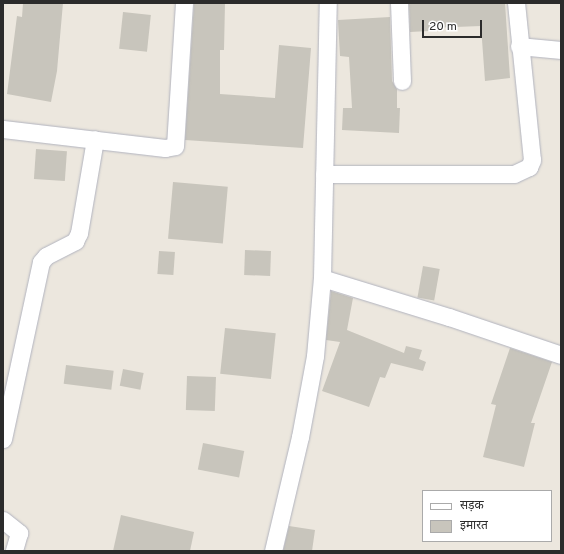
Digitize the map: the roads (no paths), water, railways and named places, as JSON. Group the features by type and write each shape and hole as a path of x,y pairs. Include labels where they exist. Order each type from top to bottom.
{"street":[{"path":"3,129 166,148 175,146 184,3"},
{"path":"273,551 315,356 322,278 328,3"},
{"path":"399,3 402,81"},
{"path":"324,174 514,174 523,172 532,160 519,46 516,3"},
{"path":"519,46 561,50"},
{"path":"3,439 41,262 46,256 72,243 79,232 95,139"},
{"path":"322,278 449,317 561,355"},
{"path":"3,520 19,533 14,551"}]}
